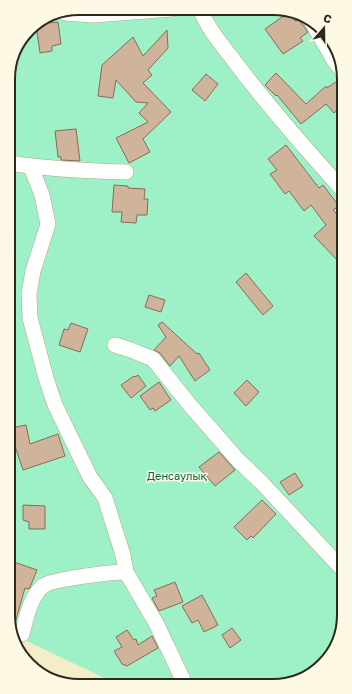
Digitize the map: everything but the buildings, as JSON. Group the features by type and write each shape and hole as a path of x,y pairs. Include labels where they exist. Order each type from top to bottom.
{"street":[{"path":"203,15 216,37 251,84 301,144 337,184"},
{"path":"327,48 334,61"},
{"path":"15,164 92,171 126,172"},
{"path":"31,166 42,195 48,224 33,271 29,294 30,318 46,378 55,405 90,477 106,498 123,555 126,572 156,623 183,679"},
{"path":"115,345 153,359 188,404 237,459 262,483 337,563"},
{"path":"22,634 35,595 44,586 59,581 111,572 126,572"}],"green space":[{"name":"Денсаулық","path":"67,16 285,16 304,24 304,48 328,48 334,59 337,79 337,619 335,631 328,647 324,654 312,666 293,676 273,679 106,679 19,637 18,635 15,615 15,75 20,55 34,34 55,20"}]}
